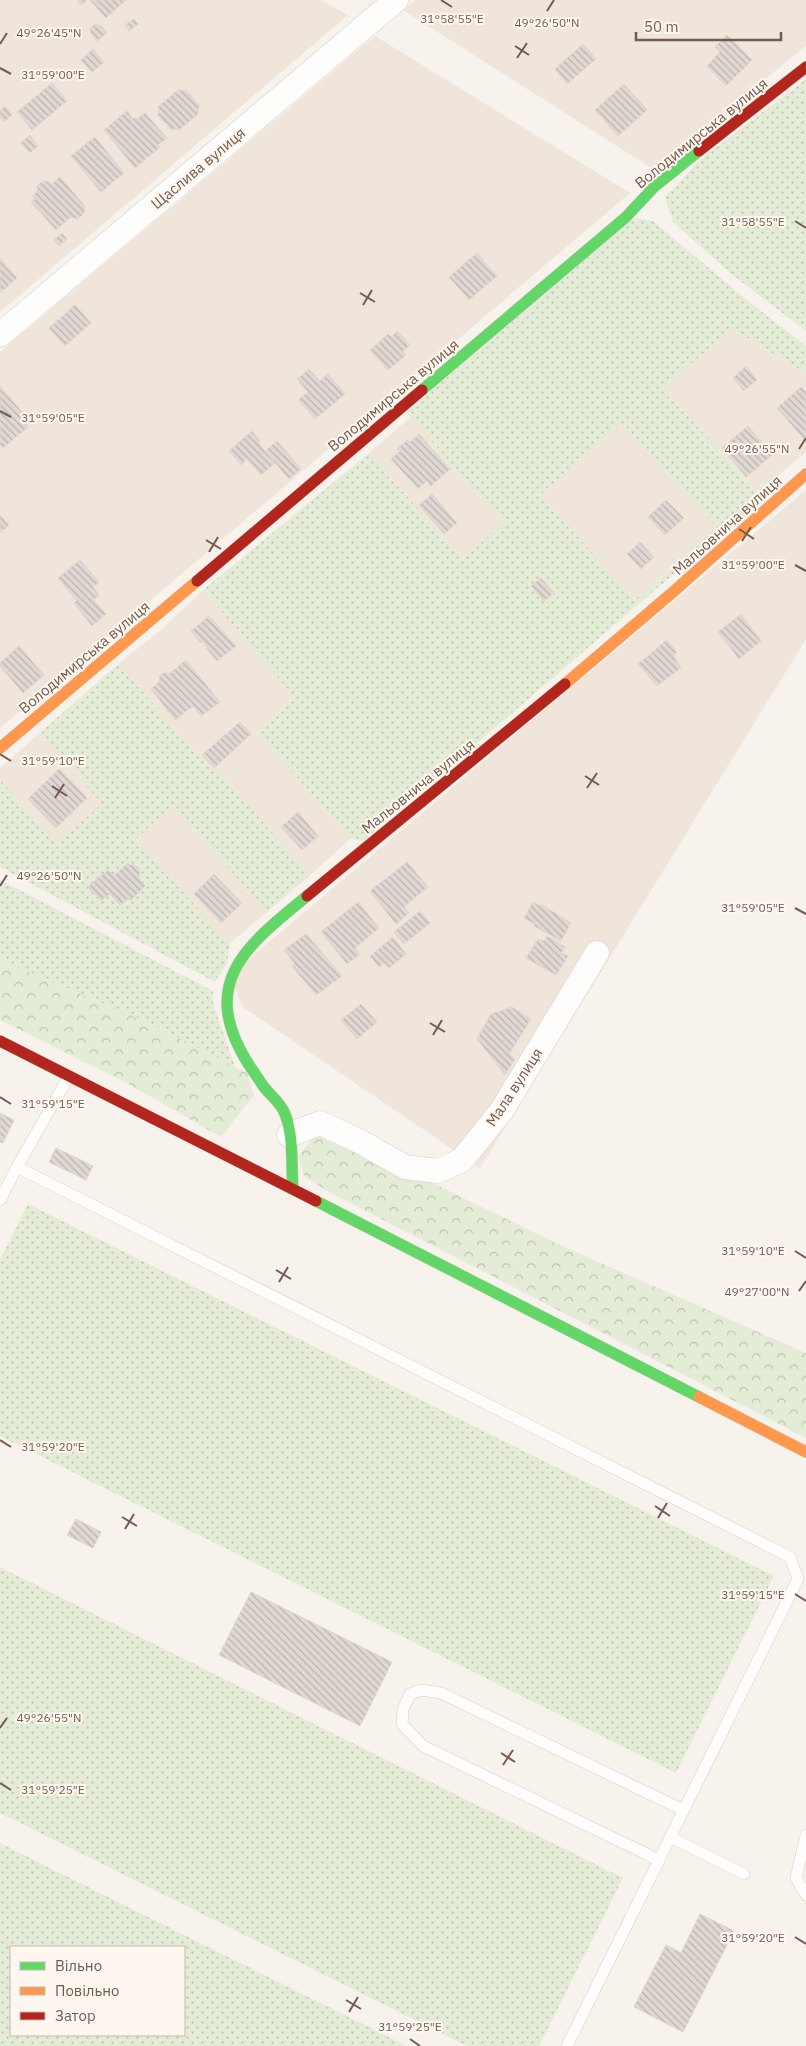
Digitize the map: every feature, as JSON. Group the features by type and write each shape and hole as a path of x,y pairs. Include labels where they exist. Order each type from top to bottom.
{"street":[{"name":"Щаслива вулиця","path":"0,335 396,0"},
{"name":"Володимирська вулиця","path":"0,748 626,217 654,187 806,67"},
{"name":"Мальовнича вулиця","path":"293,1189 289,1135 284,1112 262,1085 240,1052 228,1020 228,993 232,973 246,949 262,933 546,701 722,550 806,474"},
{"name":"Мала вулиця","path":"289,1135 320,1123 358,1140 405,1166 438,1171 462,1160 502,1110 597,953"},
{"path":"0,1041 806,1452"}],"lane":[{"path":"0,1200 69,1076"},
{"path":"17,1167 790,1557 798,1578 567,2046"},
{"path":"658,1860 423,1746 402,1724 402,1709 410,1694 421,1690 441,1693 684,1810"},
{"path":"806,1835 796,1878 806,1895"},
{"path":"670,1837 744,1874"}],"shaded area":[{"path":"0,0 321,0 348,15 0,312"},
{"path":"415,0 806,0 806,46 653,169 403,10"},
{"path":"375,36 630,193 0,728 0,352"},
{"path":"732,329 806,373 806,452 757,493 663,388"},
{"path":"411,417 504,523 463,559 369,453"},
{"path":"622,423 717,527 635,600 540,495"},
{"path":"806,490 806,639 480,1168 243,1007 232,982 237,969"},
{"path":"203,590 295,698 258,732 350,839 309,876 218,769 214,772 118,664 162,629"},
{"path":"41,732 103,804 56,844 0,779 0,768"},
{"path":"173,805 267,912 230,943 134,841"}],"green space":[{"path":"806,79 806,331 730,273 673,222 665,197 700,160"},
{"path":"634,218 653,221 748,301 806,346 806,373 732,329 663,388 757,493 760,500 363,841 350,839 258,732 295,698 203,590 369,453 463,559 504,523 406,412","holes":["622,423 717,527 635,600 540,495"]},
{"path":"118,664 214,772 218,769 309,876 267,912 173,805 135,840 230,943 227,963 215,982 0,867 0,779 56,844 102,804 41,732"},
{"path":"0,880 213,991 213,1003 235,1067 149,1023 0,960"},
{"path":"0,960 149,1023 247,1073 254,1095 221,1137 125,1082 0,1020"},
{"path":"334,1135 562,1246 806,1353 806,1438 327,1191 304,1176 298,1156 313,1138"},
{"path":"28,1204 774,1576 676,1773 0,1436 0,1260"},
{"path":"0,1567 623,1878 539,2046 467,2046 0,1813"},
{"path":"0,1843 407,2046 0,2046"}],"building":[{"path":"77,0 87,0 81,5"},
{"path":"90,0 126,0 106,18"},
{"path":"134,19 138,24 129,31 125,25"},
{"path":"95,24 101,26 107,33 97,41 91,34 90,28"},
{"path":"727,35 752,60 726,86 707,66 720,52 715,47"},
{"path":"583,44 596,59 567,84 555,69"},
{"path":"93,49 104,62 92,72 81,60"},
{"path":"52,83 67,101 32,130 17,112"},
{"path":"624,84 647,110 618,136 595,110"},
{"path":"178,90 187,91 199,105 198,114 179,130 170,129 158,115 159,106"},
{"path":"5,106 12,115 4,122 0,117 0,111"},
{"path":"127,111 136,120 145,113 167,138 158,145 160,147 135,168 104,130"},
{"path":"30,135 38,146 30,153 21,143"},
{"path":"95,137 124,173 101,192 71,156"},
{"path":"60,177 85,206 84,213 78,219 71,217 56,230 31,202 35,199 32,196 37,192 37,186 43,181 49,182 51,185"},
{"path":"62,233 67,239 59,246 54,240"},
{"path":"477,253 497,276 469,300 449,277"},
{"path":"0,258 17,278 0,293"},
{"path":"75,305 91,323 65,346 49,328"},
{"path":"397,331 410,345 403,351 406,355 388,370 370,350 388,334 391,337"},
{"path":"746,366 757,380 744,391 733,378"},
{"path":"309,369 320,381 328,374 345,394 315,419 298,400 308,392 297,379"},
{"path":"0,386 27,418 24,421 28,427 3,448 0,444"},
{"path":"801,387 806,392 806,438 804,439 777,408"},
{"path":"748,426 772,455 746,477 722,448"},
{"path":"252,431 260,441 258,443 275,463 261,475 247,459 241,465 229,451"},
{"path":"419,434 450,469 431,486 427,481 418,489 391,459 400,451 397,449 408,440 410,442"},
{"path":"277,441 301,469 289,479 265,451"},
{"path":"432,494 457,523 444,534 419,505"},
{"path":"666,500 684,518 665,535 648,517"},
{"path":"0,515 9,525 0,533"},
{"path":"640,542 654,557 641,569 627,554"},
{"path":"80,560 99,582 93,587 99,595 89,604 82,596 77,601 58,578"},
{"path":"541,578 554,593 544,601 531,586"},
{"path":"82,596 89,604 94,600 106,614 92,626 74,603"},
{"path":"741,614 761,641 739,659 718,632"},
{"path":"209,616 236,646 217,661 206,648 203,641 201,643 191,631"},
{"path":"667,640 677,652 673,656 681,668 657,686 638,664"},
{"path":"19,646 44,675 23,693 0,666 0,663"},
{"path":"186,660 220,702 201,716 193,706 175,720 151,689 160,681 159,676 163,673 169,674"},
{"path":"240,722 251,734 214,768 202,755"},
{"path":"59,769 87,798 56,828 28,799"},
{"path":"298,812 318,836 302,850 281,827"},
{"path":"407,862 428,887 404,907 409,913 396,924 370,891"},
{"path":"128,863 130,865 134,864 140,871 139,879 145,886 131,900 128,899 120,905 110,894 101,900 88,887 108,870 114,876"},
{"path":"214,874 242,903 221,923 194,894"},
{"path":"358,902 379,928 355,948 360,954 347,964 321,932"},
{"path":"533,902 540,906 542,905 571,923 561,941 534,926 535,924 524,918"},
{"path":"420,911 430,923 404,944 394,932"},
{"path":"306,934 342,976 316,995 292,966 295,964 284,950"},
{"path":"547,936 565,947 561,953 568,956 556,975 526,958 538,939 544,941"},
{"path":"393,937 406,954 389,968 384,963 379,967 370,956"},
{"path":"361,1004 377,1022 357,1039 341,1020"},
{"path":"510,1006 531,1019 509,1054 515,1059 505,1075 477,1039 491,1014 507,1009"},
{"path":"0,1113 14,1120 3,1143 0,1142"},
{"path":"56,1148 93,1166 86,1180 49,1162"},
{"path":"76,1519 101,1532 93,1548 67,1535"},
{"path":"251,1592 392,1662 360,1726 219,1655"},
{"path":"700,1914 734,1931 683,2032 634,2007 666,1945 681,1953"}],"traffic: fast":[{"path":"422,390 626,217 654,187 699,151"},
{"path":"293,1189 291,1142 288,1123 281,1106 264,1087 249,1065 234,1036 228,1011 228,989 236,968 248,950 265,932 307,896"},
{"path":"316,1201 699,1397"}],"traffic: slow":[{"path":"565,684 673,592 806,474"},
{"path":"0,748 197,581"},
{"path":"699,1397 806,1452"}],"traffic: jam":[{"path":"699,151 806,67"},
{"path":"197,581 422,390"},
{"path":"307,896 565,684"},
{"path":"0,1041 316,1201"}]}
